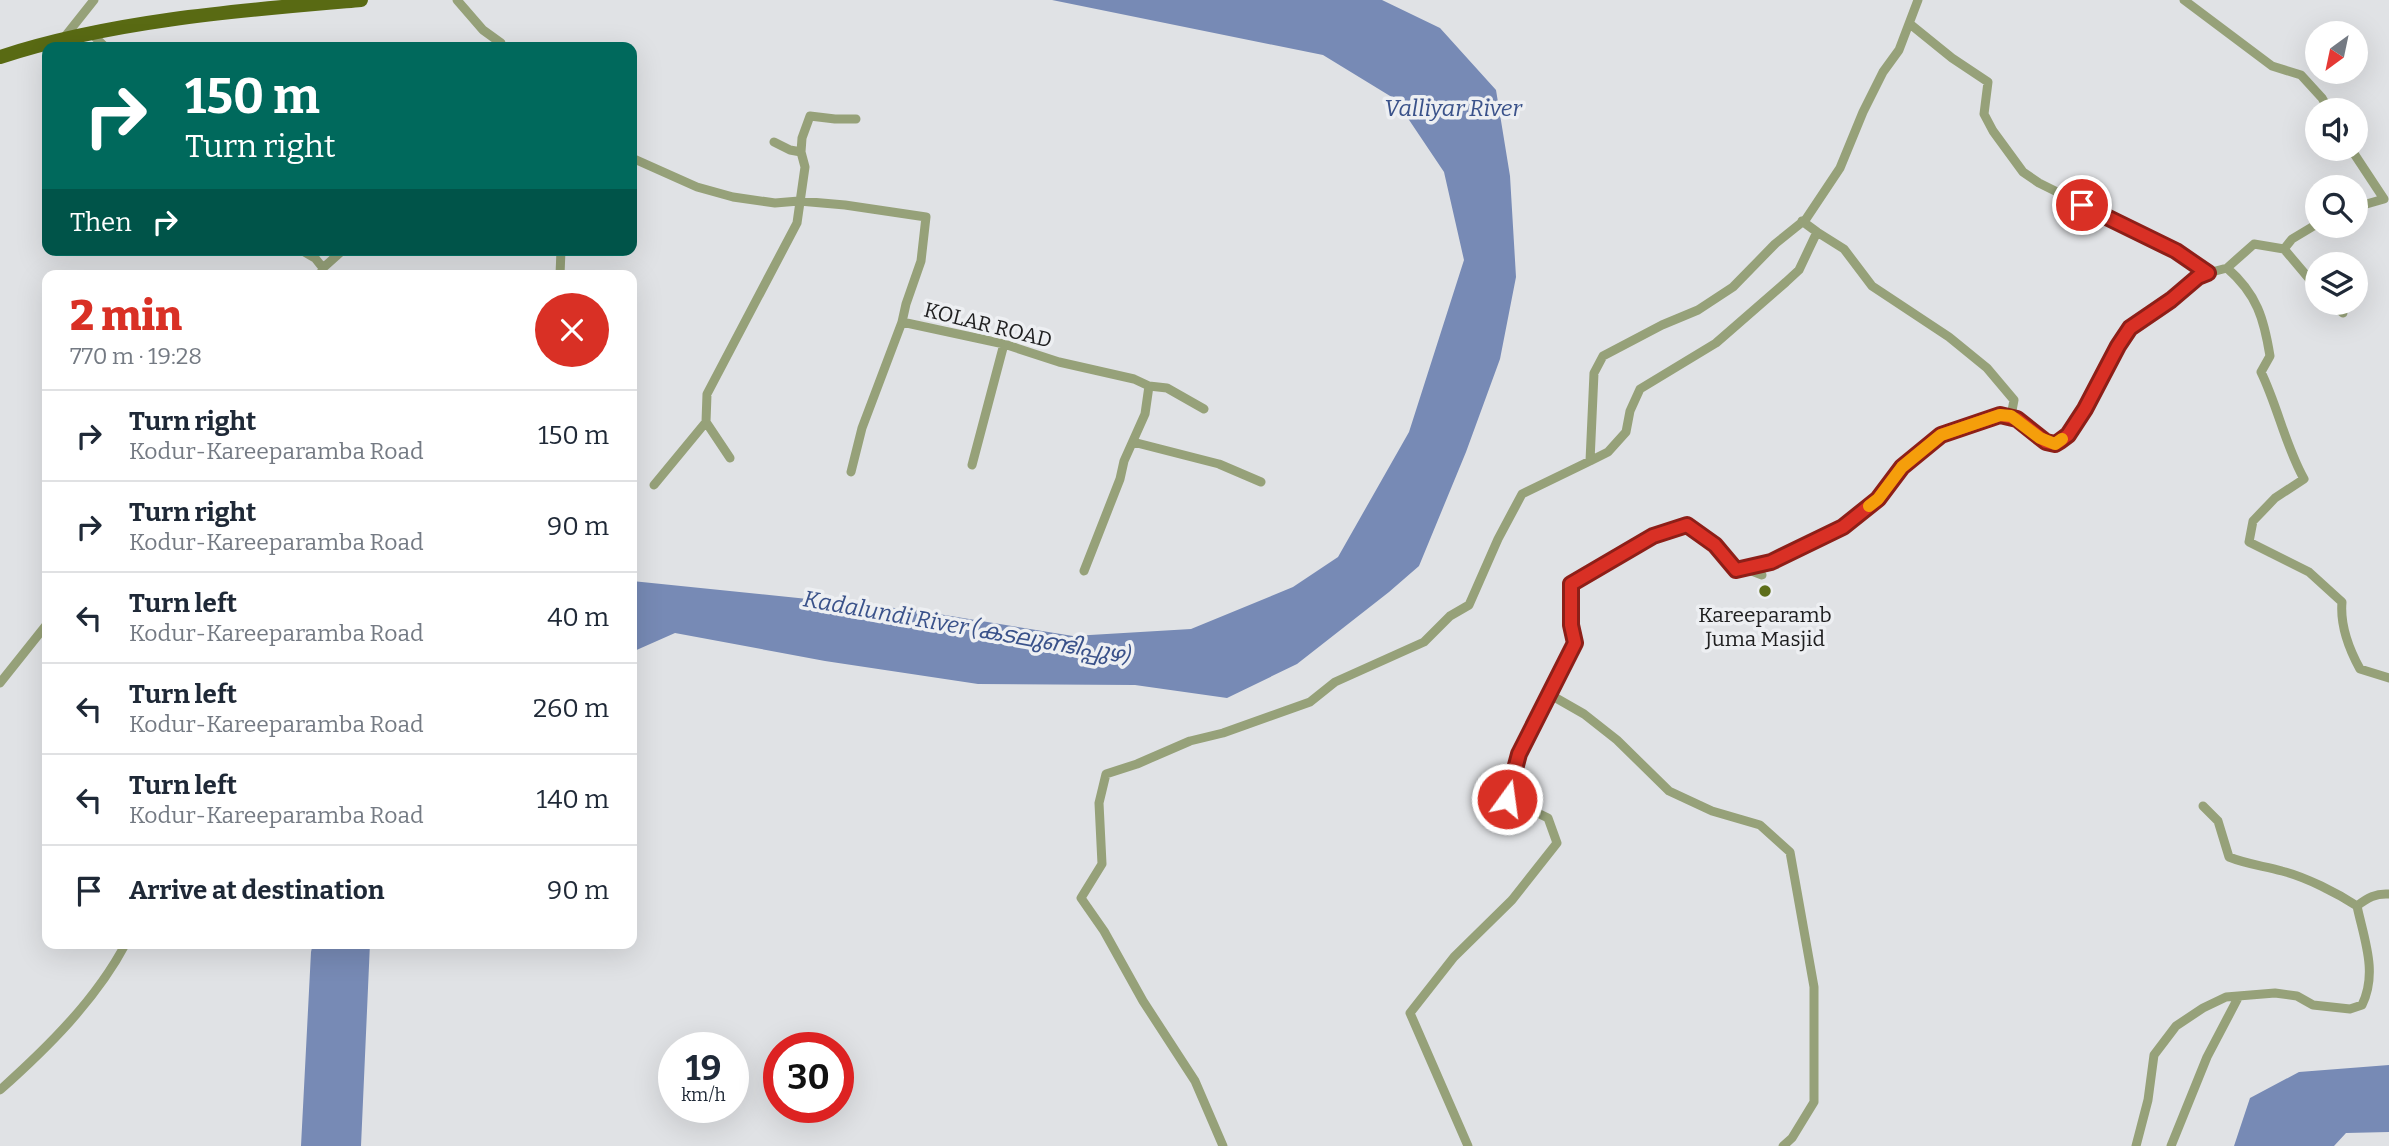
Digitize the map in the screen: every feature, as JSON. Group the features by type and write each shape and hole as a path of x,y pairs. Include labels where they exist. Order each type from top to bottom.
{"main road":[{"path":"51,42 260,8 361,0"},
{"path":"1,54 42,44"}],"street":[{"path":"63,39 94,0"},
{"path":"457,0 483,30 500,42"},
{"path":"1590,461 1594,373 1603,355 1698,310 1733,287 1802,221 1823,196 1840,168 1883,72 1899,50 1918,0"},
{"path":"2184,0 2272,66 2301,75 2322,98"},
{"path":"1910,24 1952,58 1988,82 1984,114 2023,172 2039,183 2176,251 2208,273"},
{"path":"92,34 100,42"},
{"path":"730,458 706,422 707,394 797,223 805,167 801,152 802,138 810,116 856,119"},
{"path":"774,142 801,152"},
{"name":"KOLAR ROAD","path":"637,160 697,187 733,197 775,203 799,201 926,217 921,261 902,322 1004,344 1059,362 1134,379 1149,386 1167,388 1204,409"},
{"path":"2359,161 2386,199 2368,204"},
{"path":"1802,221 1844,249 1872,286 1949,337 1987,368 2014,400 2011,416"},
{"path":"2284,250 2292,239 2305,231"},
{"path":"1223,1146 1195,1081 1081,898 1102,864 1099,803 1106,774 1190,741 1223,733 1310,702 1335,682 1424,642 1450,617 1469,605 1522,494 1608,452 1626,432 1630,411 1640,389 1716,342 1786,282 1799,270 1817,232"},
{"path":"1736,570 1771,562 1843,527 1878,499 1902,467 1941,435 2000,415 2011,416 2046,442 2055,444 2060,441 2068,435 2085,409 2130,328 2171,300 2198,277 2227,268 2254,244 2284,250 2305,274"},
{"path":"322,270 336,256"},
{"path":"2227,268 2258,304 2270,356 2261,372 2292,457 2304,479 2275,498 2253,521 2249,542 2309,572 2342,603 2341,614 2351,652 2360,668 2389,678"},
{"path":"851,472 862,428 902,322"},
{"path":"972,465 1004,344"},
{"path":"1084,571 1120,479 1124,461 1145,414 1149,386"},
{"path":"654,485 706,422"},
{"path":"1133,442 1219,464 1261,482"},
{"path":"1468,1146 1410,1013 1454,957 1512,900 1557,843 1548,818 1507,799 1519,754 1575,643 1571,625 1571,584 1653,536 1687,525 1715,545 1736,570"},
{"path":"1736,570 1744,568 1762,575"},
{"path":"0,683 42,630"},
{"path":"1549,694 1584,714 1618,740 1669,791 1712,811 1760,825 1790,852 1814,987 1815,1088 1814,1102 1792,1138 1783,1146"},
{"path":"2136,1146 2148,1100 2154,1055 2176,1026 2203,1008 2225,997 2275,993 2297,996 2313,1005 2350,1009 2362,1005 2369,992 2367,942 2357,906 2340,895 2284,871 2247,864 2229,857 2218,821 2203,806"},
{"path":"2357,906 2366,899 2389,894"},
{"path":"0,1090 49,1046 96,990 123,949"},
{"path":"2171,1146 2207,1057 2239,996"}],"water":[{"name":"Valliyar River","path":"1052,0 1382,0 1440,28 1496,90 1510,176 1516,277 1500,359 1466,452 1419,566 1297,664 1227,698 1135,685 978,684 825,661 675,633 637,650 637,582 914,610 1073,636 1191,629 1293,587 1338,557 1409,432 1464,260 1444,172 1395,99 1323,55"},
{"path":"312,949 370,949 361,1146 301,1146"},
{"path":"2389,1065 2389,1132 2346,1133 2334,1146 2234,1146 2250,1098 2299,1072"}],"slow traffic":[{"path":"1869,506 1878,499 1902,467 1941,435 2000,415 2017,419 2046,442 2055,444 2062,439"}],"place":[{"name":"Kareeparamb Juma Masjid","path":"1765,591"}],"route":[{"path":"1507,799 1519,754 1575,643 1571,625 1571,584 1653,536 1687,525 1715,545 1736,570 1771,562 1843,527 1878,499 1902,467 1941,435 2000,415 2017,419 2046,442 2055,444 2068,435 2130,328 2171,300 2198,277 2208,273 2176,251 2082,205"}],"water label":[{"name":"Kadalundi River (കടലുണ്ടിപ്പുഴ)","path":"967,627"}]}
